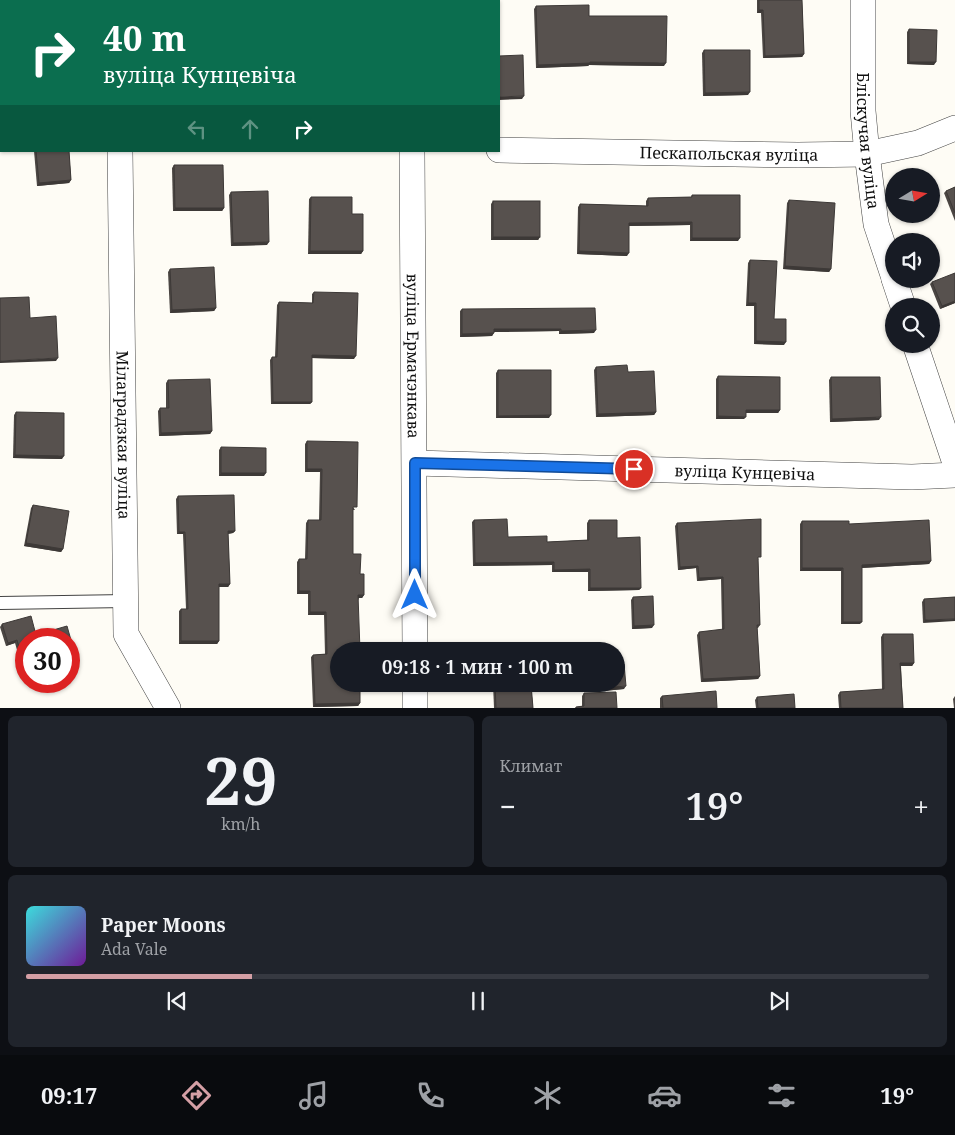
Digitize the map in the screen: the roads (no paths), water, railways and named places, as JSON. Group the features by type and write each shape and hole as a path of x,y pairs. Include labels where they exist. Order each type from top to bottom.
{"street":[{"name":"Бліскучая вуліца","path":"863,0 863,111 876,224 885,252"},
{"name":"Пескапольская вуліца","path":"500,150 798,156 867,154 918,143 955,128"},
{"name":"Мілаградзкая вуліца","path":"120,152 126,634 168,708"},
{"name":"вуліца Ермачэнкава","path":"412,152 415,642"},
{"path":"918,353 955,463"},
{"name":"вуліца Кунцевіча","path":"415,463 912,477 955,475"},
{"path":"416,692 416,708"}],"lane":[{"path":"0,603 126,602"}]}
